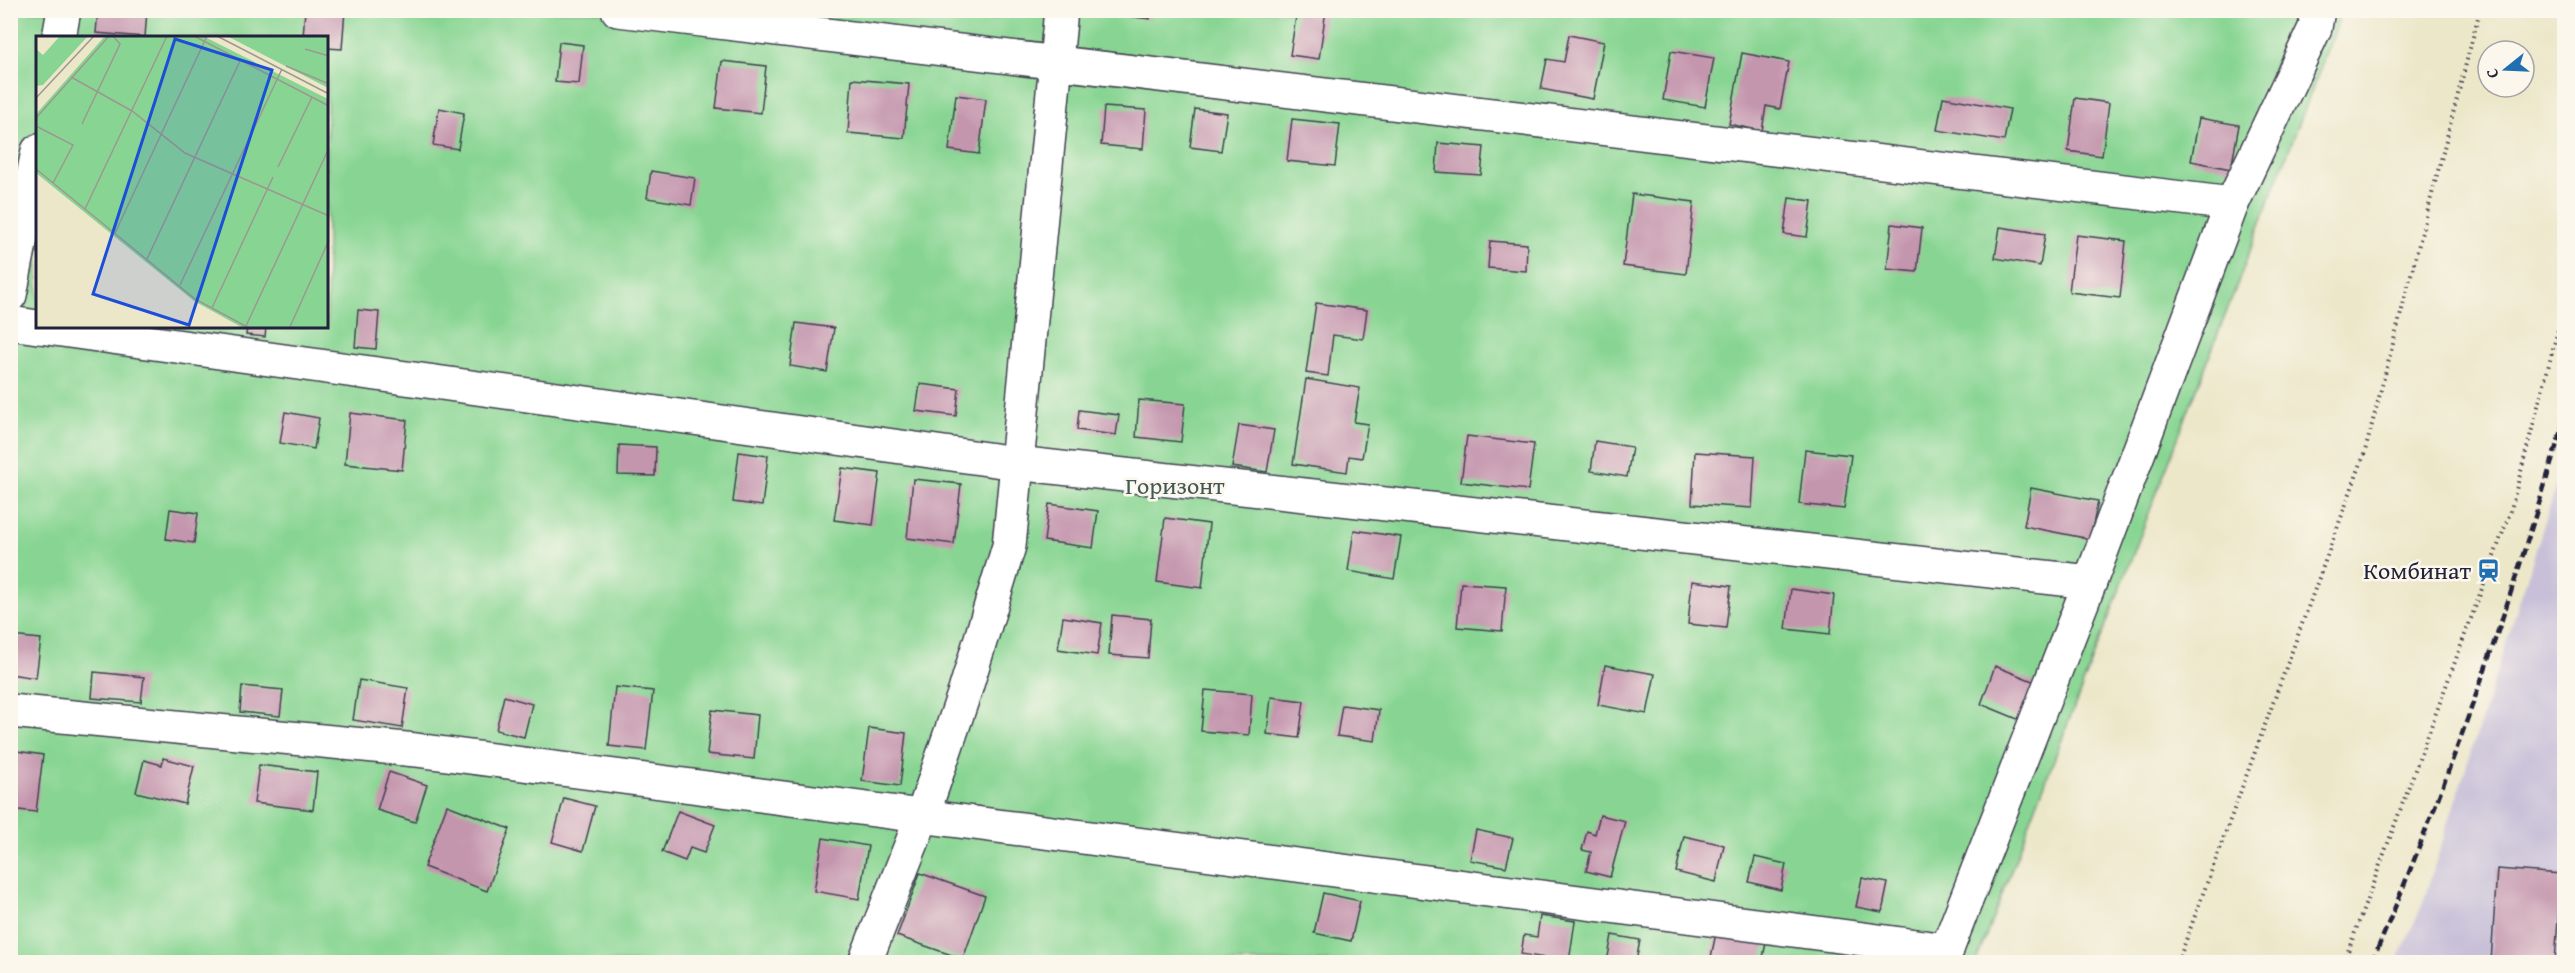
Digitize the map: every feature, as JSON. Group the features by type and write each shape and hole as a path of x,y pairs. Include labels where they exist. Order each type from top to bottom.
{"lane":[{"path":"59,36 64,10"},
{"path":"618,10 2232,204"},
{"path":"865,963 922,817 965,692 1009,546 1055,62 1062,10"},
{"path":"10,711 416,750 1945,956 2090,582 2232,204 2315,28 2318,10"},
{"path":"10,295 36,161"},
{"path":"10,323 36,327"},
{"path":"46,328 1016,463 2090,582"}],"path":[{"path":"2178,963 2364,455 2480,10"},
{"path":"2344,963 2510,513 2565,307"}],"shaded area":[{"path":"2564,462 2564,962 2397,962 2422,905"}],"green space":[{"name":"Горизонт","path":"10,11 2340,11 2337,25 1976,962 11,962"}],"building":[{"path":"98,10 147,10 145,36 96,33"},
{"path":"305,10 345,10 342,49 328,48 328,36 303,36"},
{"path":"975,10 1003,10 1002,18 975,16"},
{"path":"1102,10 1151,10 1150,19 1102,13"},
{"path":"1297,10 1326,10 1319,59 1290,55"},
{"path":"1569,35 1604,42 1593,99 1541,89 1547,59 1564,62"},
{"path":"559,42 583,45 579,84 555,82"},
{"path":"1671,51 1714,58 1705,107 1663,100"},
{"path":"1742,53 1789,62 1780,109 1766,106 1762,131 1729,124"},
{"path":"722,61 766,66 761,113 716,108"},
{"path":"852,79 909,84 904,138 848,133"},
{"path":"956,95 986,99 979,154 949,150"},
{"path":"1943,97 2010,109 2004,141 1937,130"},
{"path":"2075,98 2109,103 2102,156 2068,151"},
{"path":"1104,107 1146,110 1143,149 1101,145"},
{"path":"439,108 464,113 458,149 433,145"},
{"path":"1195,109 1227,113 1221,151 1190,147"},
{"path":"2199,118 2239,125 2231,169 2191,161"},
{"path":"1292,119 1340,124 1335,166 1287,161"},
{"path":"1438,143 1484,147 1481,175 1436,172"},
{"path":"651,171 695,178 691,205 647,198"},
{"path":"1632,194 1694,202 1686,274 1623,266"},
{"path":"1789,198 1812,201 1807,237 1784,234"},
{"path":"1892,224 1922,228 1917,272 1887,269"},
{"path":"2000,227 2045,234 2040,266 1995,258"},
{"path":"2076,235 2126,241 2120,298 2069,292"},
{"path":"1490,241 1527,244 1526,271 1488,268"},
{"path":"1316,303 1367,310 1363,339 1333,335 1328,376 1306,373"},
{"path":"358,310 379,312 376,349 355,347"},
{"path":"796,323 834,328 827,372 790,366"},
{"path":"247,328 266,328 265,337 246,335"},
{"path":"1306,379 1360,388 1354,422 1368,424 1362,458 1349,456 1347,472 1293,464"},
{"path":"920,384 959,389 956,416 916,411"},
{"path":"1139,400 1185,404 1181,442 1136,437"},
{"path":"1079,410 1119,415 1116,435 1077,430"},
{"path":"285,412 319,418 314,449 280,443"},
{"path":"350,413 407,420 402,470 345,464"},
{"path":"1239,425 1274,430 1267,472 1232,467"},
{"path":"1467,436 1534,444 1528,490 1461,482"},
{"path":"1595,441 1632,447 1627,477 1591,471"},
{"path":"619,445 656,447 655,476 618,475"},
{"path":"1805,450 1851,455 1844,509 1799,504"},
{"path":"739,452 768,456 762,506 733,502"},
{"path":"1695,452 1755,456 1752,508 1692,504"},
{"path":"842,468 880,473 873,525 834,520"},
{"path":"913,479 961,484 954,544 907,538"},
{"path":"2031,488 2098,501 2090,539 2024,526"},
{"path":"1049,504 1098,511 1093,548 1044,541"},
{"path":"170,509 198,513 194,543 166,539"},
{"path":"1165,518 1209,524 1202,588 1157,582"},
{"path":"1354,530 1401,537 1394,579 1348,571"},
{"path":"1692,581 1731,586 1726,628 1688,624"},
{"path":"1461,583 1506,586 1502,631 1457,627"},
{"path":"1791,589 1834,595 1830,634 1786,629"},
{"path":"1112,615 1151,619 1148,658 1109,655"},
{"path":"1063,617 1102,623 1097,655 1058,649"},
{"path":"10,636 41,639 36,678 10,674"},
{"path":"1605,665 1655,674 1647,714 1598,705"},
{"path":"1995,666 2035,682 2020,720 1981,704"},
{"path":"94,672 144,677 141,702 92,698"},
{"path":"359,680 408,688 402,728 353,720"},
{"path":"242,686 283,690 280,716 240,712"},
{"path":"615,687 653,691 646,750 609,746"},
{"path":"1205,690 1252,694 1249,735 1201,731"},
{"path":"504,696 532,704 524,737 496,730"},
{"path":"1271,697 1304,701 1299,738 1267,734"},
{"path":"1342,705 1379,710 1375,741 1337,736"},
{"path":"712,710 758,715 754,759 707,754"},
{"path":"869,728 906,733 900,786 862,781"},
{"path":"10,750 43,755 36,812 10,809"},
{"path":"163,758 194,766 185,804 136,792 144,760 162,765"},
{"path":"259,765 317,772 313,810 254,803"},
{"path":"389,772 427,785 415,822 377,810"},
{"path":"564,798 595,806 583,851 552,842"},
{"path":"447,805 510,829 487,891 424,867"},
{"path":"678,811 715,825 704,853 690,848 685,861 662,852"},
{"path":"1600,815 1625,821 1610,877 1586,871 1591,852 1582,850 1587,831 1595,834"},
{"path":"1476,830 1513,838 1506,867 1470,860"},
{"path":"1684,836 1724,845 1716,882 1676,872"},
{"path":"823,838 868,846 859,899 814,891"},
{"path":"1755,857 1786,864 1781,890 1749,882"},
{"path":"2497,869 2561,874 2555,962 2491,962"},
{"path":"920,873 985,896 963,959 897,936"},
{"path":"1862,878 1888,883 1882,912 1856,907"},
{"path":"1323,893 1360,901 1351,941 1314,933"},
{"path":"1540,916 1575,921 1569,962 1521,954 1524,935 1537,937"},
{"path":"1716,933 1766,943 1762,962 1710,962"},
{"path":"1612,935 1640,940 1636,962 1607,962"}],"railway":[{"path":"2372,962 2400,895 2476,694 2522,558 2564,420"}],"place":[{"name":"Комбинат","path":"2489,571"}]}
